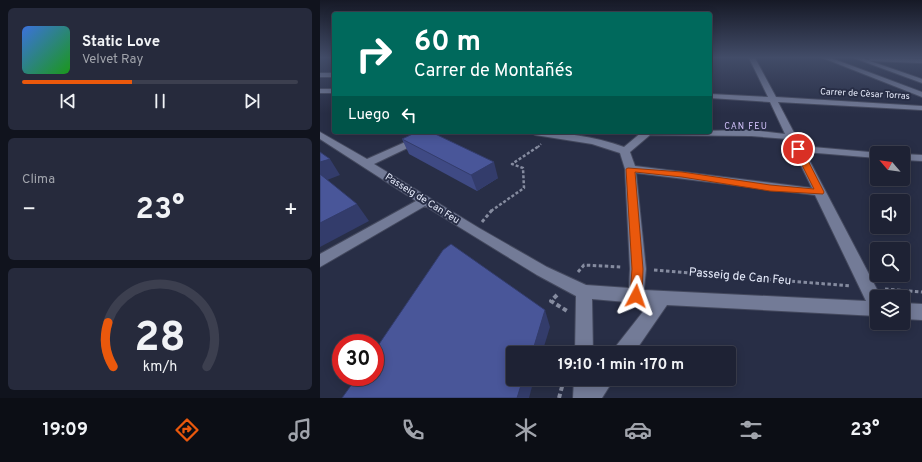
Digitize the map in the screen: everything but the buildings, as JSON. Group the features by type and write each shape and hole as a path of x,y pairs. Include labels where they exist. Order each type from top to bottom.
{"street":[{"path":"762,77 870,291"},
{"path":"874,77 922,95"},
{"path":"910,77 922,81"},
{"path":"320,91 332,91"},
{"name":"Carrer de Cèsar Torras","path":"712,96 922,108"},
{"path":"712,133 751,133 792,136"},
{"path":"365,164 431,134"},
{"path":"552,134 568,134 608,144 625,152 630,169 638,269 636,296"},
{"path":"625,152 646,134"},
{"name":"Passeig de Can Feu","path":"320,135 474,231 566,284 584,292 663,298 870,307"},
{"path":"798,149 870,154"},
{"path":"910,157 922,158"},
{"path":"630,169 770,188 820,192"},
{"path":"320,260 425,201"},
{"path":"584,292 584,346"},
{"path":"628,346 663,298"},
{"path":"910,311 922,312"},
{"path":"583,398 584,386"},
{"path":"590,398 599,386"}],"path":[{"path":"474,231 494,208 524,188 523,168 512,164 535,150 552,134"},
{"name":"Passeig de Can Feu","path":"551,301 584,265 922,292"},
{"path":"559,398 562,386"}],"district":[{"name":"CAN FEU","path":"746,126"}],"route":[{"path":"636,296 638,269 630,169 770,188 820,192 798,149"}]}
